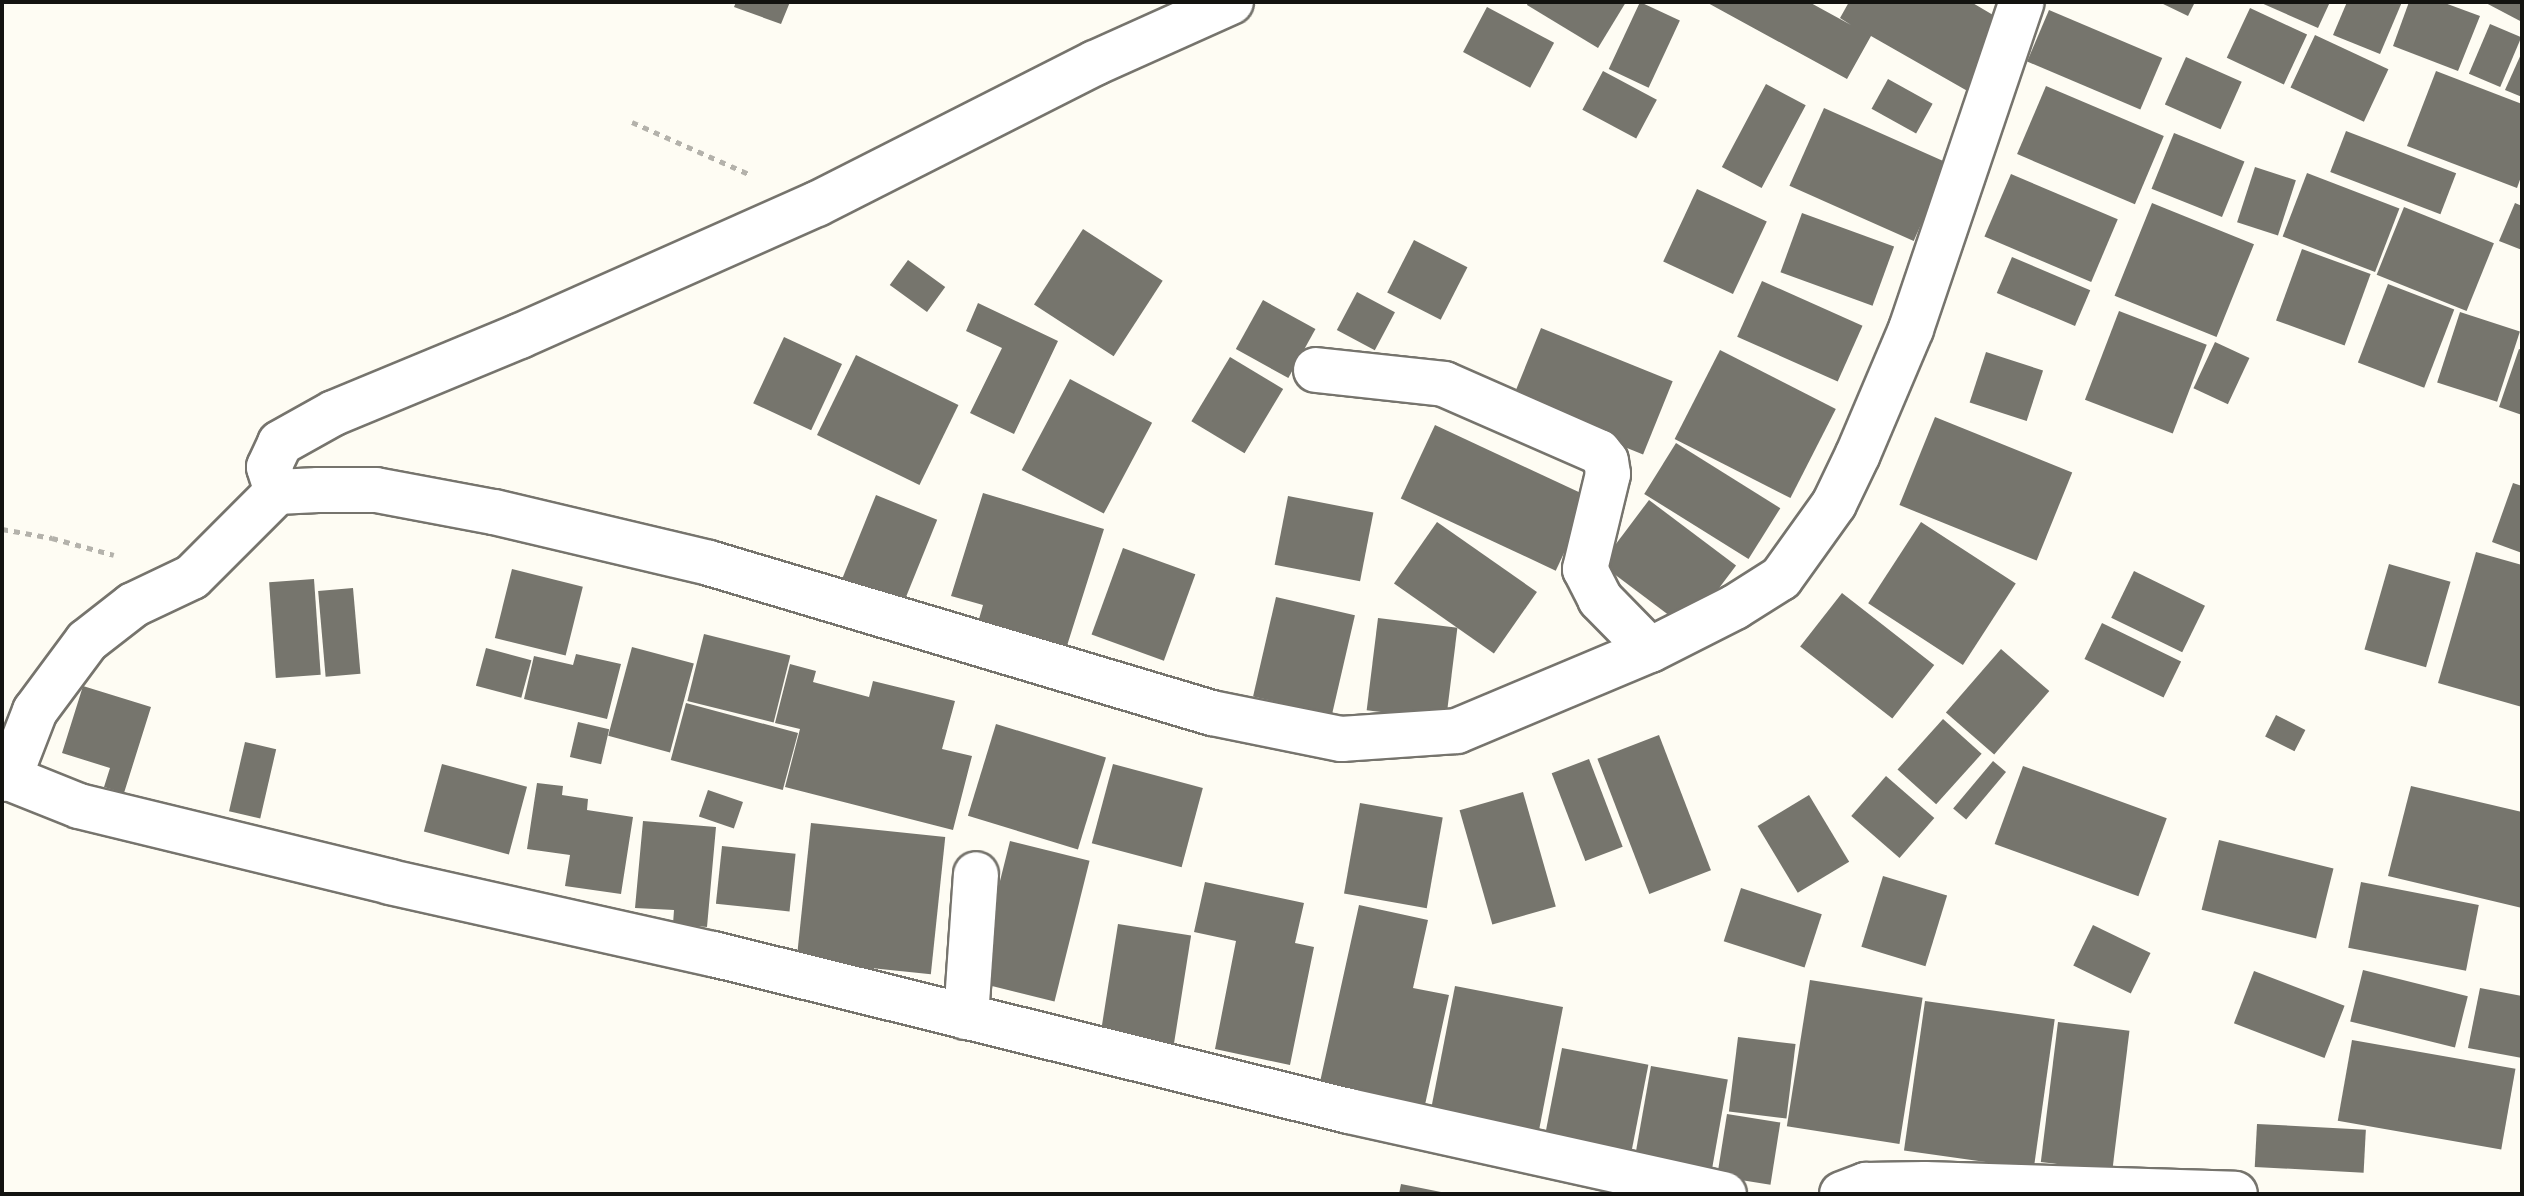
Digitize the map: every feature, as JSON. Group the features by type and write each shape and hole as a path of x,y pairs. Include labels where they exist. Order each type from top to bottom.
{"street":[{"path":"277,492 269,467 280,443 334,413 520,336 817,204 1095,63 1231,2"},
{"path":"1724,1194 1349,1111 713,954 390,882 79,806 6,779 35,711 87,641 133,605 192,577 277,492 376,490 494,512 709,563 1212,713 1341,739 1457,731 1650,650 1735,607 1781,578 1834,504 1911,329 2022,2"},
{"path":"1316,370 1444,384 1599,452 1606,461 1608,474 1585,569 1600,599 1650,650"},
{"path":"966,1017 976,874"},
{"path":"1842,1194 1866,1185 1925,1184 2235,1194"}],"path":[{"path":"632,122 817,204"},
{"path":"2,529 52,538 192,577"}],"building":[{"path":"736,2 790,2 781,24 734,7"},
{"path":"1528,2 1626,2 1598,48 1527,5"},
{"path":"1640,2 1680,21 1649,88 1609,69"},
{"path":"1706,2 1809,2 1851,25 1840,18 1849,2 1971,2 2010,25 1971,93 1871,36 1847,79"},
{"path":"2159,2 2195,2 2188,16"},
{"path":"2259,2 2330,2 2318,28"},
{"path":"2347,2 2402,2 2380,54 2333,35"},
{"path":"2409,2 2442,2 2480,16 2458,71 2393,46"},
{"path":"2484,2 2522,2 2522,22"},
{"path":"1487,7 1554,43 1530,88 1463,52"},
{"path":"2250,8 2307,35 2284,84 2227,58"},
{"path":"2049,10 2162,58 2140,110 2027,62"},
{"path":"2490,24 2521,37 2500,87 2469,74"},
{"path":"2315,35 2388,69 2364,122 2290,88"},
{"path":"2522,52 2522,97 2505,90"},
{"path":"2186,57 2242,82 2221,129 2165,105"},
{"path":"1603,71 1657,100 1636,138 1582,110"},
{"path":"2436,71 2522,104 2522,174 2517,188 2407,146"},
{"path":"1888,79 1933,104 1916,133 1872,109"},
{"path":"1766,84 1806,105 1762,188 1722,167"},
{"path":"2046,86 2164,136 2135,204 2017,154"},
{"path":"1824,108 1948,163 1914,241 1789,186"},
{"path":"2346,131 2456,173 2440,214 2330,172"},
{"path":"2174,133 2244,161 2222,217 2152,189"},
{"path":"2255,167 2296,180 2278,235 2237,222"},
{"path":"2307,173 2399,208 2375,272 2283,236"},
{"path":"2011,174 2118,219 2091,282 1984,237"},
{"path":"1697,189 1767,222 1733,294 1663,262"},
{"path":"2152,203 2254,244 2217,337 2115,296"},
{"path":"2515,203 2522,206 2522,250 2499,241"},
{"path":"2404,207 2494,243 2467,311 2377,275"},
{"path":"1802,213 1894,247 1873,306 1780,272"},
{"path":"1083,229 1163,281 1114,356 1034,304"},
{"path":"1414,240 1467,267 1441,320 1387,293"},
{"path":"2302,249 2371,274 2345,345 2276,320"},
{"path":"2012,257 2090,290 2075,326 1997,293"},
{"path":"908,260 945,287 927,312 890,285"},
{"path":"1762,281 1862,326 1838,381 1737,337"},
{"path":"2388,284 2454,309 2424,388 2358,362"},
{"path":"1357,292 1395,312 1375,350 1337,330"},
{"path":"1263,300 1315,329 1288,378 1236,349"},
{"path":"978,303 1058,341 1014,434 970,413 1002,348 966,331"},
{"path":"2119,311 2207,345 2173,433 2085,400"},
{"path":"2460,312 2520,331 2497,402 2437,382"},
{"path":"1541,328 1673,381 1643,454 1511,401"},
{"path":"784,337 842,364 811,430 753,403"},
{"path":"2215,342 2249,358 2228,404 2193,388"},
{"path":"2519,349 2522,350 2522,415 2499,407"},
{"path":"1720,350 1836,409 1790,498 1675,439"},
{"path":"1986,352 2043,371 2027,421 1970,402"},
{"path":"856,355 958,405 919,485 817,435"},
{"path":"1230,357 1283,389 1245,453 1191,421"},
{"path":"1070,379 1152,423 1104,514 1022,470"},
{"path":"1935,417 2072,472 2037,561 1899,505"},
{"path":"1435,425 1590,497 1556,571 1401,498"},
{"path":"1676,443 1780,508 1749,559 1644,494"},
{"path":"2513,483 2522,486 2522,553 2492,542"},
{"path":"983,493 1104,529 1065,652 977,626 983,605 951,596"},
{"path":"876,495 937,520 901,610 840,585"},
{"path":"1288,496 1373,513 1360,581 1275,565"},
{"path":"1649,500 1736,566 1688,629 1601,564"},
{"path":"1437,522 1537,592 1494,653 1394,583"},
{"path":"1921,522 2016,584 1963,665 1868,603"},
{"path":"1123,548 1195,574 1164,661 1092,634"},
{"path":"2476,552 2522,565 2522,707 2438,683"},
{"path":"2389,564 2451,582 2426,667 2364,650"},
{"path":"512,569 583,587 566,656 495,638"},
{"path":"2134,571 2205,606 2182,652 2111,618"},
{"path":"314,579 321,675 276,678 269,582"},
{"path":"353,588 360,674 326,677 318,591"},
{"path":"1842,593 1934,665 1892,719 1800,647"},
{"path":"1276,597 1355,615 1332,715 1253,696"},
{"path":"1378,618 1457,628 1446,720 1367,710"},
{"path":"2102,623 2181,662 2164,698 2084,659"},
{"path":"704,634 790,656 774,722 687,701"},
{"path":"632,647 694,664 670,752 608,736"},
{"path":"486,648 531,660 521,698 476,686"},
{"path":"2001,649 2049,691 1994,754 1946,712"},
{"path":"576,654 621,664 607,719 524,699 534,656 573,665"},
{"path":"790,664 816,671 813,682 869,697 873,681 955,701 942,749 972,756 953,830 785,787 800,729 775,723"},
{"path":"83,686 151,707 124,793 104,787 110,768 62,753"},
{"path":"686,703 798,733 783,790 671,760"},
{"path":"2276,715 2305,730 2295,751 2265,736"},
{"path":"1943,719 1982,754 1936,804 1897,770"},
{"path":"578,722 609,729 601,764 570,757"},
{"path":"996,724 1106,758 1078,849 968,816"},
{"path":"1659,735 1711,870 1649,894 1597,759"},
{"path":"245,742 276,749 260,818 229,811"},
{"path":"1589,759 1623,847 1585,861 1552,773"},
{"path":"1993,761 2006,772 1966,819 1953,808"},
{"path":"442,764 527,787 509,854 424,832"},
{"path":"1113,764 1203,788 1182,867 1092,843"},
{"path":"2023,766 2167,818 2138,896 1995,844"},
{"path":"1886,776 1934,818 1900,858 1851,816"},
{"path":"537,783 563,786 562,795 588,799 587,810 633,817 621,894 565,886 570,855 527,849"},
{"path":"2411,786 2522,812 2522,908 2388,876"},
{"path":"708,790 743,802 734,829 699,816"},
{"path":"1523,792 1556,906 1492,925 1460,810"},
{"path":"1809,795 1849,862 1798,893 1758,826"},
{"path":"1360,803 1443,818 1427,908 1344,894"},
{"path":"643,821 716,827 707,927 673,924 674,910 635,908"},
{"path":"811,823 945,837 931,974 797,960"},
{"path":"2219,840 2333,869 2316,938 2202,910"},
{"path":"1010,841 1090,861 1054,1002 975,982"},
{"path":"722,846 796,854 790,911 716,904"},
{"path":"1883,876 1947,896 1925,966 1861,947"},
{"path":"1205,882 1304,903 1295,943 1314,947 1290,1065 1215,1049 1236,941 1194,932"},
{"path":"2361,882 2479,905 2466,971 2348,948"},
{"path":"1741,888 1822,914 1805,968 1724,941"},
{"path":"1359,905 1428,920 1413,988 1449,995 1423,1114 1318,1091"},
{"path":"1118,924 1191,936 1174,1045 1101,1034"},
{"path":"2093,925 2151,953 2131,994 2073,965"},
{"path":"2363,970 2468,996 2455,1048 2350,1021"},
{"path":"2254,971 2345,1006 2324,1058 2234,1023"},
{"path":"1810,980 1923,998 1899,1144 1787,1126"},
{"path":"1455,986 1563,1007 1538,1138 1430,1117"},
{"path":"2480,988 2522,996 2522,1058 2468,1048"},
{"path":"1925,1001 2055,1019 2034,1169 1904,1151"},
{"path":"2058,1022 2129,1031 2112,1171 2041,1162"},
{"path":"1738,1037 1796,1044 1786,1119 1729,1111"},
{"path":"2352,1040 2515,1069 2501,1150 2338,1121"},
{"path":"1562,1048 1648,1065 1630,1158 1544,1141"},
{"path":"1651,1066 1728,1080 1711,1177 1634,1163"},
{"path":"1727,1114 1780,1122 1770,1185 1717,1176"},
{"path":"2257,1124 2366,1130 2364,1173 2255,1167"},
{"path":"1401,1184 1446,1193 1399,1194"}]}
